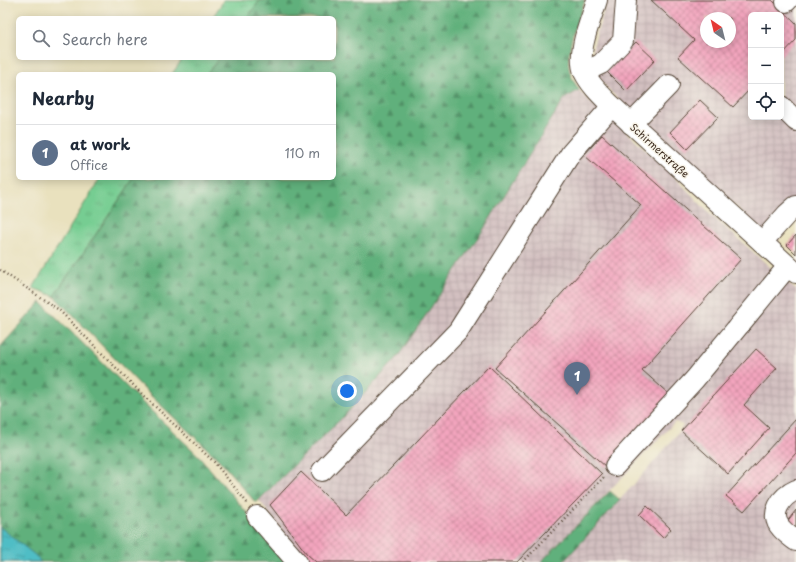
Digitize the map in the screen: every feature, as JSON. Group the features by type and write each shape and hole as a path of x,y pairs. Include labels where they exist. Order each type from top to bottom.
{"street":[{"path":"597,0 583,47 582,62 584,72 601,64 623,41 626,0"},
{"name":"Schirmerstraße","path":"584,72 593,86 612,106 792,270"},
{"path":"632,124 669,85"},
{"path":"322,471 458,331 571,153 612,106"},
{"path":"784,109 796,121"},
{"path":"762,242 786,214 796,206"},
{"path":"615,466 792,270"},
{"path":"796,490 781,500 777,507 776,517 781,529 796,541"},
{"path":"257,516 297,562"}],"path":[{"path":"0,270 58,310 142,395 214,462 257,516"},
{"path":"522,562 615,466"}],"shaded area":[{"path":"607,0 796,0 796,218 784,231 777,244 619,100 605,86 596,73 593,61 593,46"},
{"path":"579,90 591,103 613,119 673,175 710,214 796,290 796,562 563,562 646,471 680,431 683,425 675,422 541,562 308,562 298,552 259,500 345,415 397,358 483,230 564,99"}],"green space":[{"path":"224,0 260,0 248,16 213,16"},
{"path":"260,0 585,0 570,46 569,56 570,73 579,90 564,99 483,230 397,358 345,415 256,503 219,460 149,394 54,296 133,180 336,180 336,72 208,72 218,60 336,60 336,16 248,16"},
{"path":"182,60 218,60 208,72 173,72"},
{"path":"99,180 133,180 54,296 33,288"},
{"path":"41,302 199,456 286,562 0,562 0,347"},
{"path":"610,491 620,500 563,562 541,562"}],"water":[{"path":"0,527 35,555 41,562 0,562"}],"building":[{"path":"651,0 772,0 796,23 796,40 784,53 784,12 748,12 748,91 733,107 678,57 694,40"},
{"path":"636,42 655,60 626,91 607,72"},
{"path":"700,100 718,117 687,149 670,132"},
{"path":"602,135 741,259 642,370 670,395 606,467 495,368 641,205 584,155"},
{"path":"796,235 796,254 787,245"},
{"path":"756,349 777,368 744,405 769,428 728,474 681,431"},
{"path":"489,366 602,474 517,562 316,562 307,554 270,505 301,472 346,515"},
{"path":"796,419 796,453 744,511 726,496"},
{"path":"647,506 671,529 663,538 639,515"},
{"path":"796,510 796,531 786,523"}],"place":[{"name":"at work","path":"577,395"}]}
